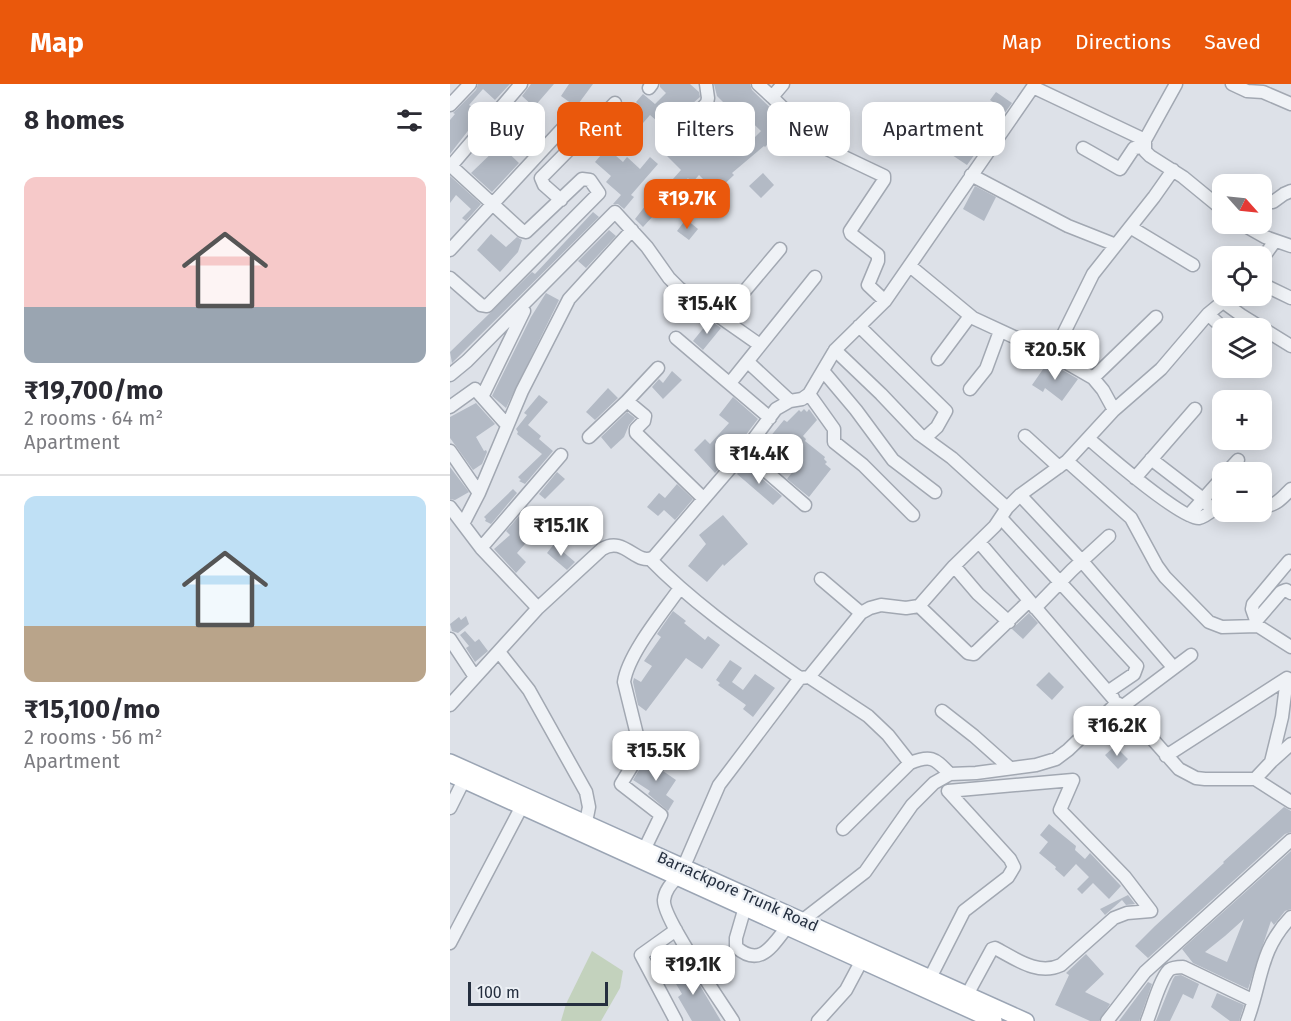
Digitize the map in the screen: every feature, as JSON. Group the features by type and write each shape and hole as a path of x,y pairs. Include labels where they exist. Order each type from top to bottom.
{"main road":[{"name":"Barrackpore Trunk Road","path":"450,762 645,848 681,871 745,906 994,1021"},
{"name":"Barrackpore Trunk Road","path":"457,777 522,806 803,920 1026,1021"}],"street":[{"path":"450,105 470,84"},
{"path":"450,278 481,304 487,306 599,193 590,180 585,178 526,232 522,231 450,166 520,84"},
{"path":"706,84 707,102"},
{"path":"758,84 823,147 884,176 884,180 850,231 878,255 878,261 868,285 885,301"},
{"path":"772,97 783,84"},
{"path":"1083,148 1120,169 1134,148 1144,143 1176,84"},
{"path":"1232,84 1247,91 1263,92 1291,104"},
{"path":"650,559 744,452 776,409 809,394 836,350 885,301 1034,85 1144,143 1150,156 1173,170 1212,201"},
{"path":"450,250 557,135"},
{"path":"561,200 544,185 542,178 564,156"},
{"path":"1053,355 1093,274 1173,170"},
{"path":"971,175 1068,226 1116,245"},
{"path":"1273,202 1291,191"},
{"path":"450,375 467,361 615,212 647,247 669,278 680,289 760,345"},
{"path":"1130,227 1193,265"},
{"path":"463,524 479,493 522,391 568,299 632,230"},
{"path":"1261,234 1291,246"},
{"path":"1271,246 1275,241"},
{"path":"722,318 780,249"},
{"path":"910,266 970,316 1053,355 1094,378 1114,410"},
{"path":"730,383 815,277"},
{"path":"1272,289 1291,298"},
{"path":"733,1021 687,950 666,911 664,898 668,888 681,871 719,785 804,678 861,613 881,605 906,608 919,606 1020,495 1063,464 1114,410 1161,369 1218,306"},
{"path":"1236,306 1291,346"},
{"path":"482,397 524,311"},
{"path":"1208,314 1212,318"},
{"path":"938,359 970,316"},
{"path":"1094,378 1156,317"},
{"path":"859,326 946,411 937,427 925,438"},
{"path":"970,389 986,369 1000,331"},
{"path":"676,338 770,418"},
{"path":"836,350 925,438 952,458 1004,513 1060,581 1137,666 1134,674 1109,691"},
{"path":"748,362 790,401"},
{"path":"589,437 658,368"},
{"path":"824,372 893,460 935,492"},
{"path":"450,407 475,389 507,425"},
{"path":"809,394 834,429 834,442 863,465 913,515"},
{"path":"627,401 645,416 644,421 636,429 636,433 703,498"},
{"path":"1135,478 1195,409"},
{"path":"1025,436 1131,518 1157,566 1209,622 1222,627 1257,624 1283,590 1291,593"},
{"path":"1089,439 1135,478 1189,515 1198,518 1212,509"},
{"path":"450,451 479,493"},
{"path":"744,452 805,505"},
{"path":"481,548 561,455"},
{"path":"1151,459 1212,504"},
{"path":"1189,515 1212,489"},
{"path":"1272,506 1291,489"},
{"path":"1020,495 1081,560 1173,667"},
{"path":"450,507 481,548 538,608"},
{"path":"919,606 971,654 977,652 1109,536"},
{"path":"979,542 1179,769 1196,778 1255,779 1291,802"},
{"path":"450,705 538,608 566,581 608,546 624,547 643,558 650,559 709,612 804,678 868,716 888,735 910,763"},
{"path":"1289,561 1252,604 1252,609 1257,624 1291,647"},
{"path":"954,566 978,594 1009,622"},
{"path":"821,579 861,613"},
{"path":"645,848 661,815 621,784 641,751 624,681 633,657 680,588"},
{"path":"452,648 475,677"},
{"path":"499,652 537,703 586,792 589,807 586,822"},
{"path":"803,920 865,872 918,799 934,783 950,774 1036,765 1056,759 1120,704 1191,655"},
{"path":"1166,756 1289,674"},
{"path":"1271,762 1289,674"},
{"path":"942,711 1010,768"},
{"path":"1255,779 1291,744"},
{"path":"843,829 910,763 924,757 931,758 950,774"},
{"path":"450,808 457,777"},
{"path":"930,978 964,910 1008,877 1014,867 1010,859 948,791 1073,780 1060,810 1125,877 1151,910 1114,918 1061,965 1053,968 1032,967 995,948 992,949 967,995"},
{"path":"450,943 522,806"},
{"path":"1107,1021 1145,972 1291,840"},
{"path":"745,906 736,938 736,947 743,953 751,956 764,953 788,926"},
{"path":"1247,1021 1258,977 1270,945 1282,926 1291,917"},
{"path":"676,930 641,955 676,1021"},
{"path":"651,974 687,950"},
{"path":"818,1021 846,990 862,960"},
{"path":"1147,1021 1164,977 1169,970 1176,967 1184,967 1252,1000"}],"green space":[{"path":"592,951 623,971 620,988 601,1021 561,1021 566,1004"}],"building":[{"path":"478,84 510,84 495,100 483,89 472,102 468,102 468,131 450,154 450,120 455,114 453,113 476,90"},
{"path":"531,84 554,84 538,102 529,102 522,96"},
{"path":"569,84 593,84 580,102 569,102 561,96"},
{"path":"660,84 690,84 699,92 700,97 694,102 657,102 666,93"},
{"path":"714,84 750,84 752,90 767,105 767,145 765,147 755,154 755,137 761,131 755,125 755,102 723,102 717,96"},
{"path":"996,92 1012,103 1005,113 1005,102 990,100"},
{"path":"643,94 655,104 655,119 650,115 643,123 643,102 636,102"},
{"path":"489,156 512,156 519,163 492,192 471,173"},
{"path":"600,156 616,156 623,162 627,157 640,169 650,157 658,164 631,195 634,197 624,209 618,204 613,204 621,195 606,182 611,176 595,162"},
{"path":"667,156 752,156 732,173 734,175 716,192 699,175 692,183 688,178 643,227 635,219 681,170"},
{"path":"954,156 974,156 967,165"},
{"path":"763,173 774,185 761,198 749,186"},
{"path":"450,176 481,204 466,221 462,218 471,209 456,195 450,203"},
{"path":"975,186 996,197 984,221 963,209"},
{"path":"593,212 599,217 452,363 450,352 532,272 535,274"},
{"path":"686,219 698,229 689,240 677,231"},
{"path":"609,230 616,236 586,268 578,261"},
{"path":"491,234 506,247 517,237 522,240 518,252 500,272 477,250"},
{"path":"546,293 559,300 506,408 492,396 531,317"},
{"path":"710,320 721,328 703,350 693,341"},
{"path":"1048,362 1078,379 1062,401 1045,388 1043,392 1032,385"},
{"path":"672,371 682,380 663,399 652,387 659,379 663,383"},
{"path":"608,388 618,398 595,420 586,412"},
{"path":"539,395 548,402 528,425 553,451 525,484 519,481 521,480 518,477 542,454 517,434 516,429 527,415 524,413"},
{"path":"733,397 758,419 745,436 743,434 722,456 726,461 715,473 694,450 705,439 710,444 729,423 719,415"},
{"path":"476,403 495,424 476,437 484,451 487,452 482,464 473,470 450,438 450,417"},
{"path":"804,409 807,412 809,409 817,420 803,436 805,441 825,457 827,462 825,464 831,469 809,497 787,479 794,470 764,444 784,420 787,422 799,410 801,412"},
{"path":"627,412 635,418 624,437 611,449 601,437"},
{"path":"745,464 782,496 773,505 737,474"},
{"path":"450,467 469,492 455,500 450,499"},
{"path":"557,472 565,479 545,499 539,494"},
{"path":"677,484 693,499 675,520 664,510 658,516 647,507 659,493 665,498"},
{"path":"513,489 517,493 491,524 485,521 484,517"},
{"path":"584,506 596,517 577,539 567,529 578,518 575,515"},
{"path":"723,515 748,544 724,566 723,564 707,582 688,566 706,544 699,535"},
{"path":"519,516 527,524 530,520 539,528 517,553 526,562 516,573 494,549 510,535 506,531"},
{"path":"554,544 575,562 567,570 547,553"},
{"path":"673,611 705,640 708,636 720,645 702,669 686,658 646,711 638,705 634,678 641,682 652,666 644,661 661,637 657,634"},
{"path":"1029,613 1038,623 1023,639 1012,629"},
{"path":"466,616 469,624 458,633 452,631 450,624 459,617 461,620"},
{"path":"465,631 475,642 479,639 488,651 475,662 466,648 469,646 460,635"},
{"path":"730,660 742,668 732,682 743,690 755,674 775,688 753,717 743,709 746,705 718,685 720,683 716,680"},
{"path":"1049,672 1064,687 1052,700 1036,685"},
{"path":"1115,746 1128,759 1118,769 1105,755"},
{"path":"647,757 676,780 666,795 674,801 668,811 648,794 650,791 633,780"},
{"path":"1284,807 1291,811 1291,832 1285,834 1148,958 1135,946 1223,862"},
{"path":"1049,824 1076,846 1075,850 1085,859 1090,853 1121,886 1109,899 1093,883 1082,894 1077,889 1089,877 1076,864 1064,877 1039,853 1048,842 1040,835"},
{"path":"1291,851 1291,909 1285,911 1274,925 1271,921 1248,989 1193,963 1182,949","holes":["1244,919 1227,962 1205,952"]},
{"path":"1128,895 1135,904 1126,905 1122,900 1105,915 1100,909"},
{"path":"1086,954 1104,974 1085,992 1110,1004 1099,1021 1090,1021 1055,1005 1069,975 1066,973"},
{"path":"684,962 721,1021 692,1021 678,997 682,994 669,972"},
{"path":"1181,975 1199,984 1193,999 1183,994 1170,1021 1156,1021 1173,979"},
{"path":"1148,982 1152,984 1139,1021 1119,1021"},
{"path":"1217,993 1244,1005 1239,1021 1230,1021 1211,1007"}]}
